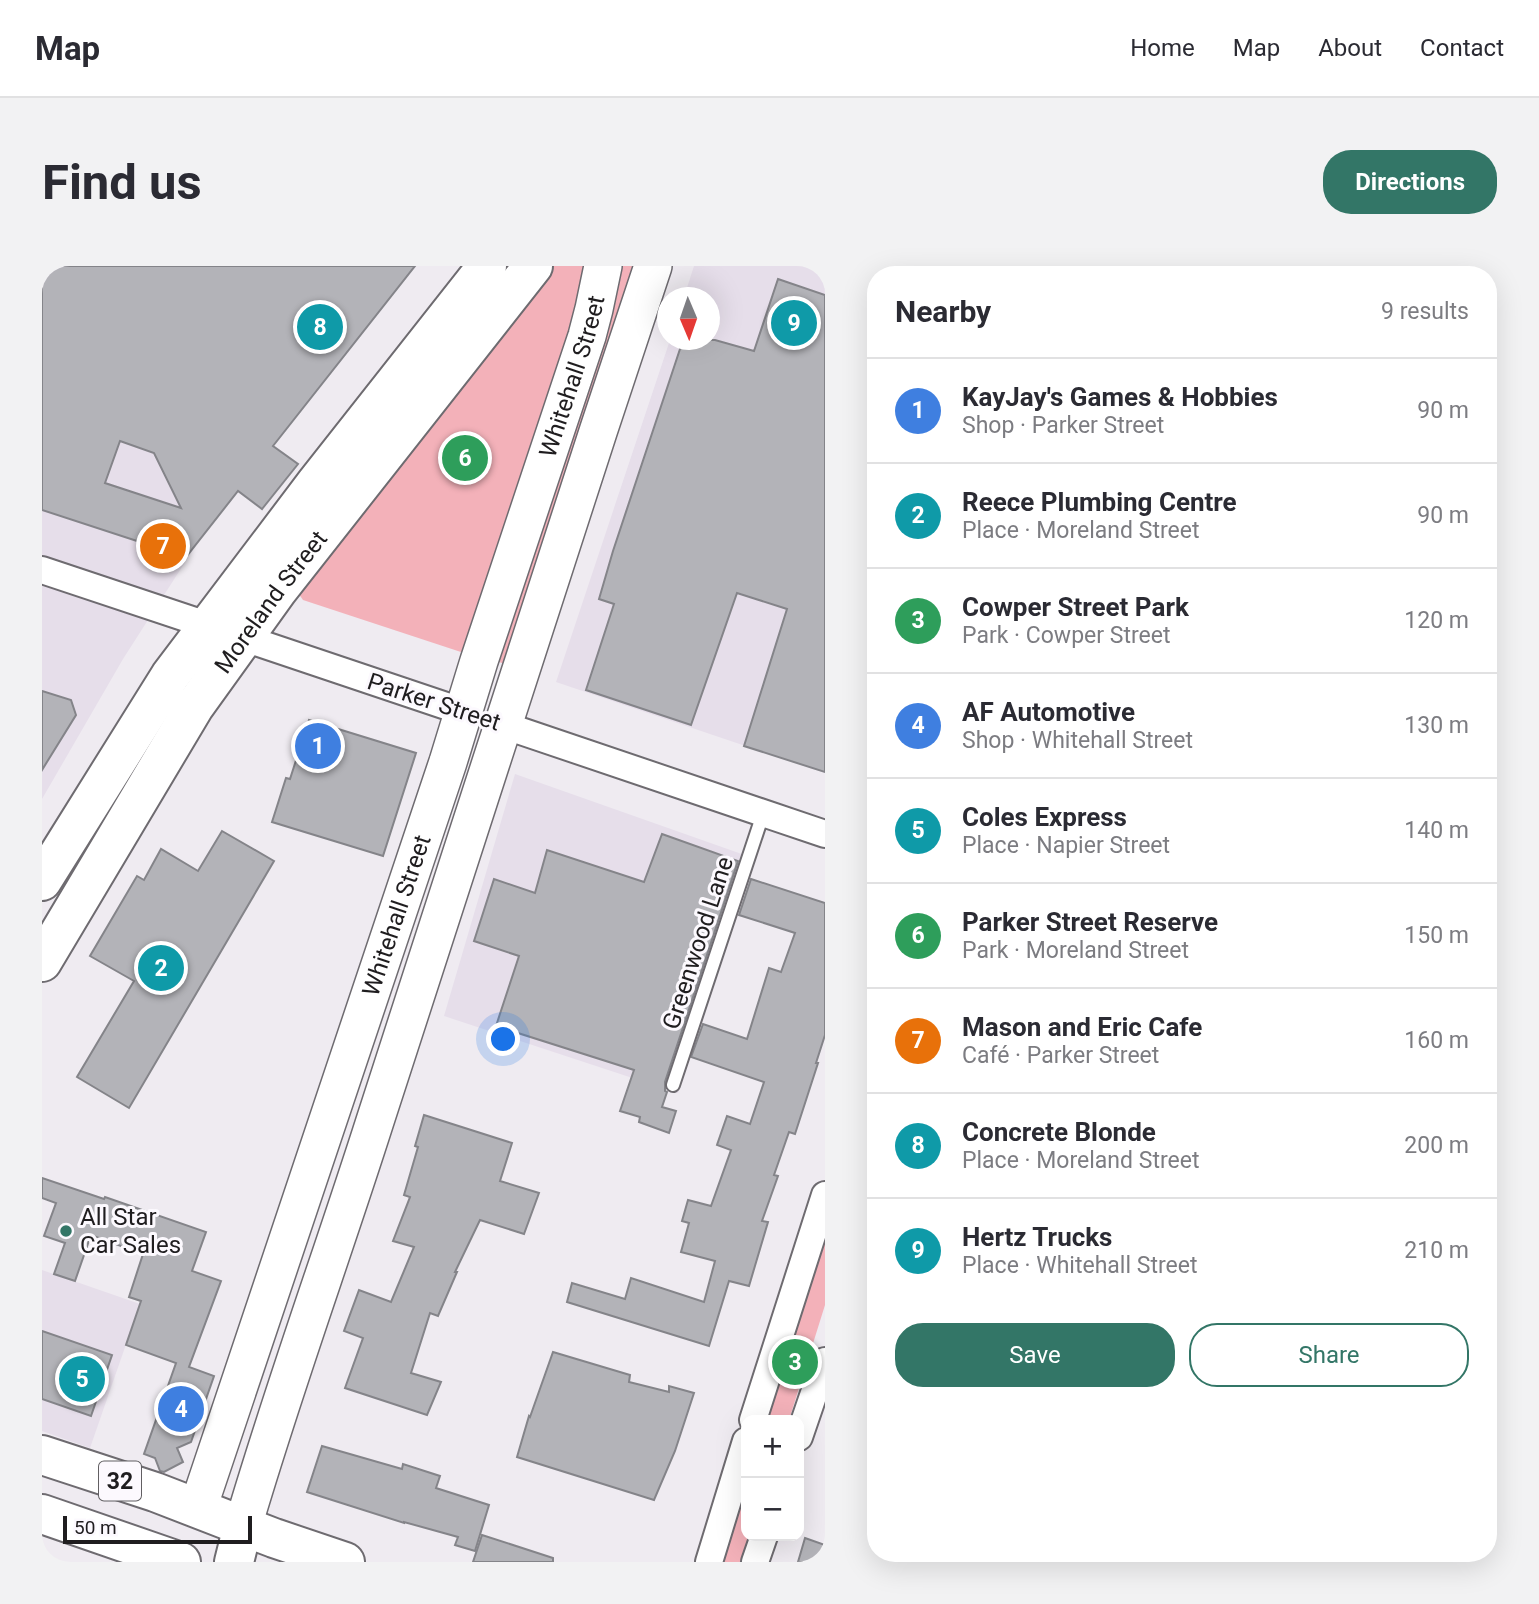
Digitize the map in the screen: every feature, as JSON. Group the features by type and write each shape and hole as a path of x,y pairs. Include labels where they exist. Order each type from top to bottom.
{"main road":[{"name":"Moreland Street","path":"42,881 58,842 170,676 316,483 487,266"},
{"name":"Moreland Street","path":"42,962 194,707 278,590 533,266"},
{"name":"Whitehall Street","path":"182,1562 464,712 586,336 603,266"},
{"name":"Whitehall Street","path":"234,1562 288,1382 653,266"},
{"name":"Parker Street","path":"207,625 244,638"},
{"path":"58,842 76,848 84,846 142,757 194,707"},
{"name":"Parker Street","path":"464,712 503,725"},
{"name":"32","path":"42,1455 345,1562"},
{"name":"32","path":"42,1514 182,1562"}],"street":[{"name":"Parker Street","path":"42,570 207,625"},
{"name":"Parker Street","path":"244,638 464,712"},
{"name":"Parker Street","path":"503,725 825,834"},
{"path":"755,1415 825,1195"},
{"path":"804,1422 825,1361"},
{"path":"709,1562 741,1457"},
{"path":"755,1562 762,1541"}],"lane":[{"name":"Greenwood Lane","path":"673,1085 763,814"}],"shaded area":[{"path":"42,266 413,266 198,542 123,659 42,799"},
{"path":"550,266 584,266 573,327 467,654 303,600 296,590"},
{"path":"621,266 639,266 507,665 494,660"},
{"path":"694,266 825,266 825,773 556,682 667,350 720,350 720,287 687,287"},
{"path":"515,774 753,858 678,1093 444,1016"},
{"path":"825,1221 825,1305 791,1415 767,1415"},
{"path":"42,1270 140,1304 90,1448 42,1431"},
{"path":"741,1499 741,1541 750,1541 744,1562 722,1562"}],"building":[{"path":"42,266 415,266 273,446 298,464 262,509 238,491 186,557 42,510","holes":["120,441 154,453 181,508 105,483"]},
{"path":"778,279 825,295 825,772 744,746 787,609 737,593 691,725 586,690 614,604 599,599 680,350 720,350 720,341 754,351"},
{"path":"42,691 71,700 76,715 42,770"},
{"path":"309,720 416,753 383,856 272,822 286,778 290,779"},
{"path":"222,831 274,861 129,1108 77,1077 134,981 90,956 137,876 144,880 161,849 198,871"},
{"path":"662,834 738,861 665,1082 667,1092 662,1107 676,1111 669,1133 639,1122 640,1117 620,1111 634,1070 496,1026 519,956 474,941 494,879 535,893 547,850 644,882"},
{"path":"751,879 825,903 825,1035 795,1134 789,1132 774,1175 778,1176 762,1221 768,1222 749,1286 729,1281 709,1346 567,1302 572,1283 625,1299 631,1278 704,1302 715,1261 681,1252 689,1223 682,1221 688,1200 711,1206 731,1150 717,1145 727,1116 750,1124 764,1082 691,1057 703,1024 747,1039 769,968 781,972 795,933 739,915"},
{"path":"424,1115 512,1143 500,1181 539,1193 524,1234 480,1220 438,1316 430,1313 411,1373 441,1382 427,1415 345,1388 363,1338 344,1331 359,1290 391,1302 414,1247 393,1241 410,1197 404,1195"},
{"path":"42,1178 206,1232 192,1271 221,1281 189,1367 214,1376 191,1442 177,1448 183,1462 164,1472 160,1471 155,1458 144,1454 176,1363 126,1345 141,1301 129,1297 143,1254 91,1235 75,1281 54,1274 65,1243 44,1236 56,1203 42,1198"},
{"path":"42,1331 112,1355 91,1416 42,1399"},
{"path":"553,1352 630,1375 629,1382 669,1392 669,1386 694,1393 675,1451 654,1500 517,1457"},
{"path":"322,1446 402,1469 403,1464 440,1476 436,1488 489,1505 475,1551 455,1545 458,1537 307,1492"},
{"path":"482,1535 553,1558 553,1562 473,1562"},
{"path":"805,1538 825,1545 825,1562 798,1562"}],"place":[{"name":"Hertz Trucks","path":"794,323"},
{"name":"Concrete Blonde","path":"320,327"},
{"name":"Parker Street Reserve","path":"465,458"},
{"name":"Mason and Eric Cafe","path":"163,546"},
{"name":"KayJay's Games & Hobbies","path":"318,746"},
{"name":"Reece Plumbing Centre","path":"161,968"},
{"name":"All Star Car Sales","path":"66,1231"},
{"name":"Cowper Street Park","path":"795,1362"},
{"name":"Coles Express","path":"82,1379"},
{"name":"AF Automotive","path":"181,1409"}]}
